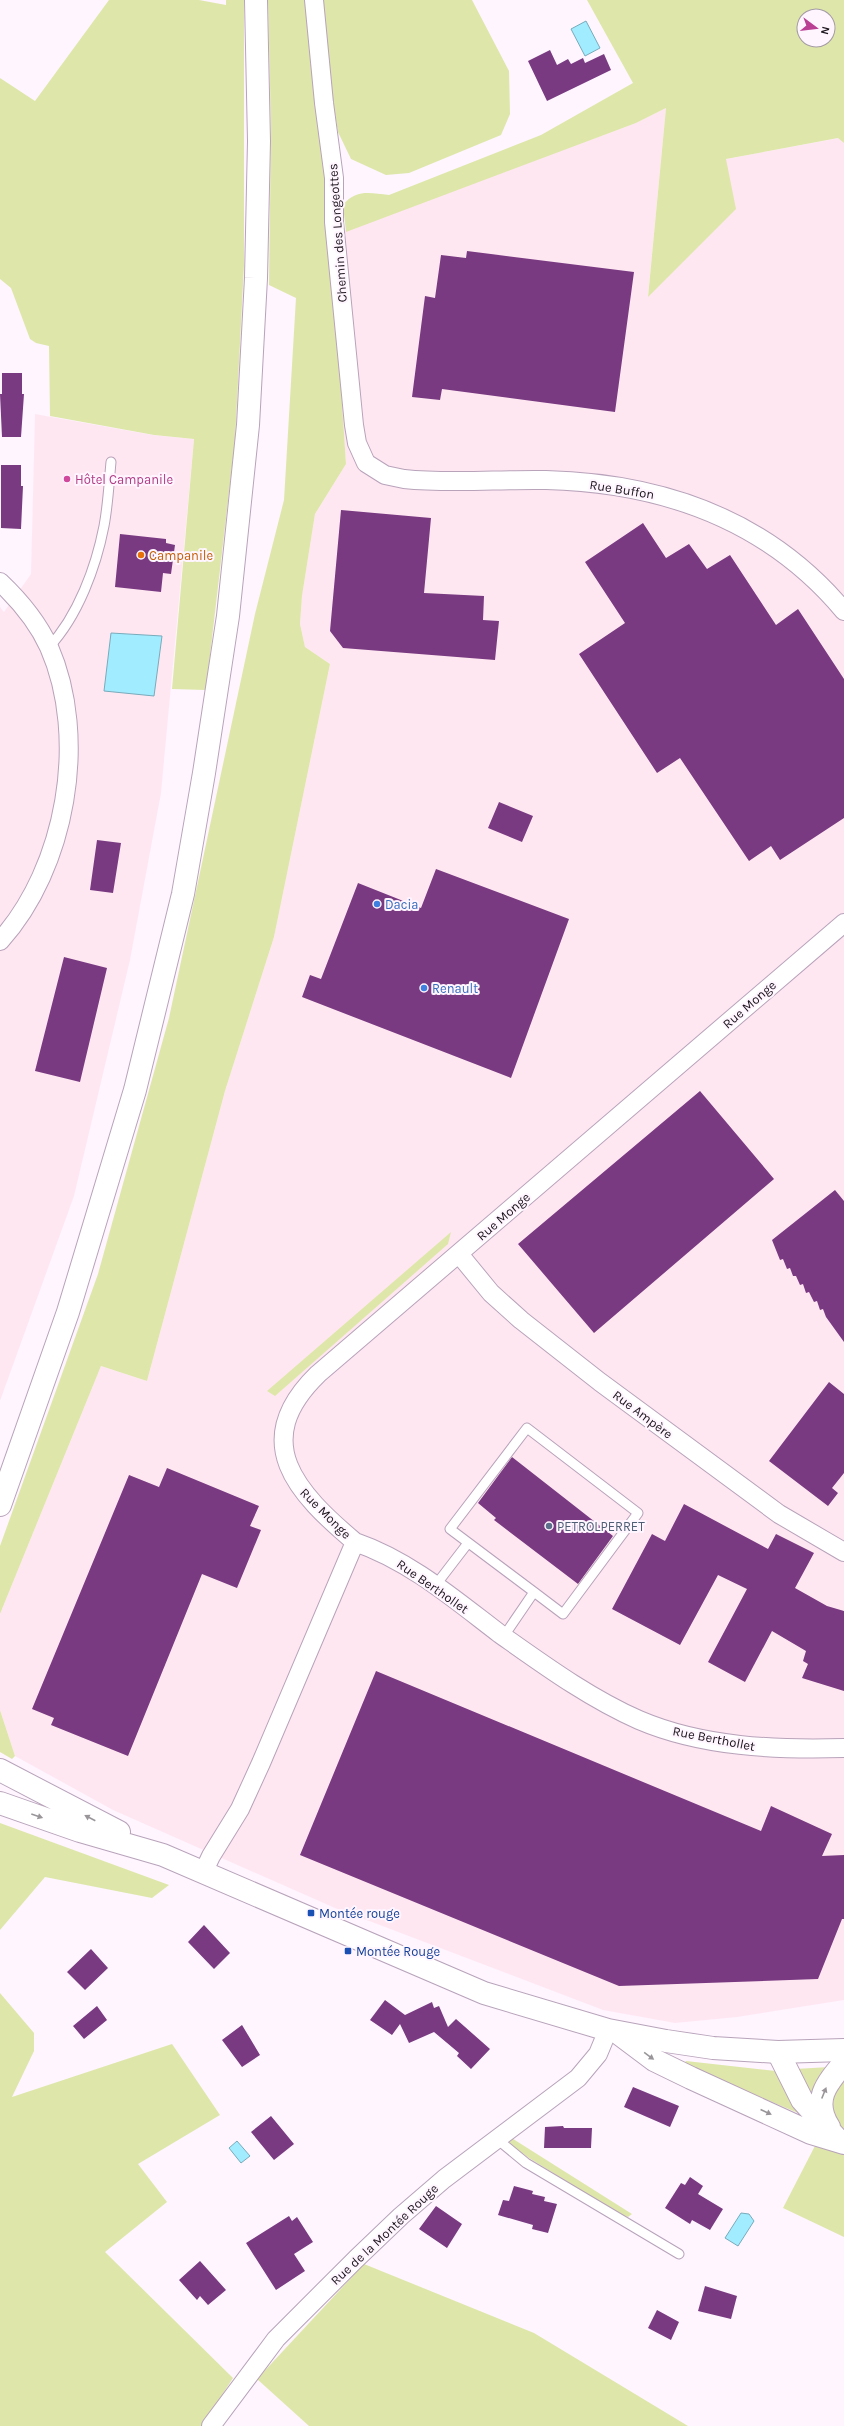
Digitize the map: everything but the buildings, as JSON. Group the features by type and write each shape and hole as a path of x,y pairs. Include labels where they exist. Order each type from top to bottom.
{"main road":[{"path":"0,1504 13,1462 68,1312 135,1090 182,894 204,773 228,616 248,425 256,278 259,141 256,0"},
{"path":"0,1490 13,1462"},
{"path":"0,1770 162,1855 484,1993 605,2029 713,2048 778,2052 844,2050"},
{"path":"0,1803 80,1831 162,1855"},
{"path":"605,2029 654,2060 685,2075 811,2133 841,2142"},
{"path":"778,2052 802,2100 841,2142"},
{"path":"841,2142 822,2115 820,2107 828,2084 844,2063"}],"street":[{"name":"Chemin des Longeottes","path":"314,0 324,103 334,178 334,222 349,388 357,443 366,463"},
{"name":"Rue Buffon","path":"366,463 385,476 404,479 547,480 619,486 648,491 685,501 728,520 769,542 804,568 844,611"},
{"path":"0,582 27,612 49,647 61,688 67,722 68,750 63,804 58,828 41,877 19,916 0,941"},
{"name":"Rue Monge","path":"355,1542 312,1502 293,1477 284,1450 284,1435 289,1413 299,1395 318,1374 844,923"},
{"name":"Rue Ampère","path":"459,1254 492,1293 522,1320 600,1382 779,1514 844,1552"},
{"path":"203,1873 210,1856 240,1809 262,1763 355,1542"},
{"name":"Rue Berthollet","path":"355,1542 395,1559 550,1668 615,1708 640,1720 675,1732 764,1748 844,1748"},
{"name":"Rue de la Montée Rouge","path":"211,2426 276,2339 350,2264 401,2216 497,2139 582,2074 598,2054 605,2029"}],"lane":[{"path":"49,647 62,633 89,578 104,525 111,462"},
{"path":"527,1428 638,1513 563,1614 534,1592 450,1529 527,1428"},
{"path":"435,1586 468,1543"},
{"path":"504,1636 534,1592"},
{"path":"497,2139 526,2163 679,2254"}],"shaded area":[{"path":"666,108 648,296 726,159 839,138 844,143 844,2000 737,2017 675,2023 603,2010 335,1908 113,1810 15,1756 0,1710 0,1614 101,1366 147,1381 225,1091 274,937 330,664 305,647 300,624 302,596 315,514 346,464 330,236 636,123"},
{"path":"35,414 153,435 194,439 161,793 130,960 74,1196 0,1401 0,607 4,612 31,574"}],"green space":[{"path":"109,0 199,0 226,5 226,0 244,0 244,265 235,441 206,690 172,689 194,439 154,435 50,416 49,346 36,343 30,339 11,288 0,279 0,78 35,101"},
{"path":"268,0 308,0 327,173 346,464 315,514 302,596 300,624 305,647 330,664 274,937 225,1091 147,1381 101,1366 0,1614 0,1546 98,1274 169,1018 255,614 284,500 296,298 269,285 271,128"},
{"path":"321,0 472,0 509,71 510,114 501,135 409,173 386,175 351,159 338,132 330,85"},
{"path":"587,0 844,0 844,143 838,138 726,159 736,209 648,297 666,108 636,123 346,232 343,205 353,196 364,193 389,195 541,135 633,83"},
{"path":"451,1232 448,1244 275,1396 267,1391"},
{"path":"0,1710 15,1756 12,1759 0,1752"},
{"path":"0,1823 169,1885 152,1898 45,1877 0,1930"},
{"path":"0,1993 34,2033 34,2051 12,2097 172,2044 220,2115 138,2164 167,2202 105,2252 233,2378 202,2426 0,2426"},
{"path":"686,2061 776,2071 801,2109 798,2113 694,2069 684,2064"},
{"path":"830,2067 815,2103 795,2069"},
{"path":"844,2073 844,2131 835,2116 833,2102 834,2095"},
{"path":"510,2137 632,2214 628,2217 621,2215 529,2158 510,2144"},
{"path":"818,2140 844,2151 844,2237 783,2208"},
{"path":"364,2264 534,2333 688,2426 309,2426 257,2379"}],"water":[{"path":"586,21 600,48 585,56 571,29"},
{"path":"111,633 162,636 154,696 104,691"},
{"path":"237,2141 250,2156 241,2163 229,2148"},
{"path":"741,2213 749,2214 754,2221 738,2246 725,2238"}],"place":[{"name":"Hôtel Campanile","path":"67,479"},
{"name":"Campanile","path":"141,555"},
{"name":"Dacia","path":"377,904"},
{"name":"Renault","path":"424,988"},
{"name":"PETROLPERRET","path":"549,1526"},
{"name":"Montée rouge","path":"311,1913"},
{"name":"Montée Rouge","path":"348,1951"}]}
